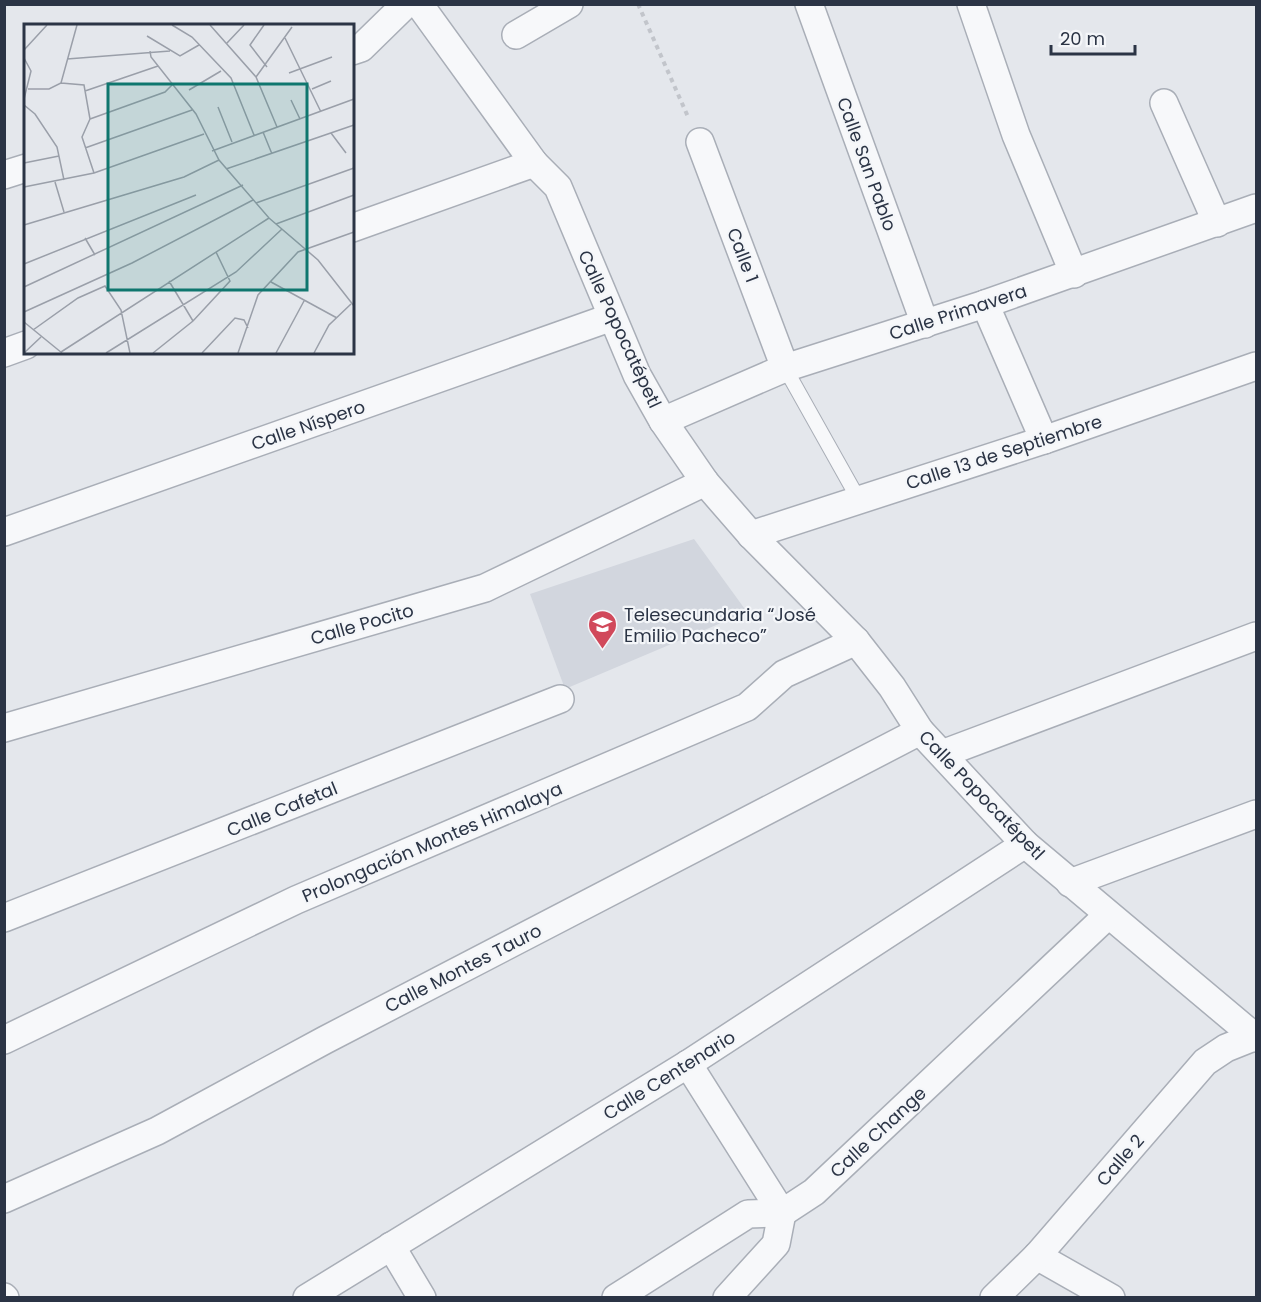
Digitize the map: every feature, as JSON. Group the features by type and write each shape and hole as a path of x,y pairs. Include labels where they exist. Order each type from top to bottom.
{"street":[{"path":"354,50 361,48 406,4"},
{"name":"Calle Popocatépetl","path":"419,4 534,163 558,187 637,375 663,421 705,482 751,535 856,641 892,687 920,731 1025,844 1256,1037"},
{"path":"516,35 569,4"},
{"name":"Calle San Pablo","path":"809,4 925,324"},
{"path":"971,4 1016,135 1074,274"},
{"path":"1164,103 1217,223"},
{"name":"Calle 1","path":"700,142 785,368"},
{"path":"354,227 534,163"},
{"path":"4,175 24,169"},
{"name":"Calle Primavera","path":"663,421 785,368 986,304 1257,208"},
{"path":"986,304 1044,440"},
{"name":"Calle Níspero","path":"4,532 612,317"},
{"path":"4,353 24,346"},
{"name":"Calle 13 de Septiembre","path":"751,535 1044,440 1257,366"},
{"name":"Calle Pocito","path":"4,728 485,588 705,482"},
{"path":"942,754 1257,636"},
{"name":"Prolongación Montes Himalaya","path":"4,1040 296,900 747,707 784,674 856,641"},
{"name":"Calle Cafetal","path":"4,918 560,699"},
{"name":"Calle Montes Tauro","path":"4,1199 157,1131 325,1040 920,731"},
{"path":"1070,883 1257,814"},
{"name":"Calle Centenario","path":"307,1298 688,1064 1025,844"},
{"name":"Calle Change","path":"782,1213 814,1192 1108,915"},
{"name":"Calle 2","path":"994,1298 1037,1256 1205,1062 1226,1048 1256,1037"},
{"path":"688,1064 782,1213 776,1244 727,1298"},
{"path":"616,1298 748,1214 782,1213"},
{"path":"391,1246 422,1298"},
{"path":"1037,1256 1111,1298"}],"lane":[{"name":"Calle 1","path":"785,368 859,500"}],"path":[{"path":"638,4 700,142"}],"shaded area":[{"name":"Telesecundaria “José Emilio Pacheco”","path":"694,539 747,612 565,689 530,594"}],"place":[{"name":"Telesecundaria “José Emilio Pacheco”","path":"603,650"}]}
